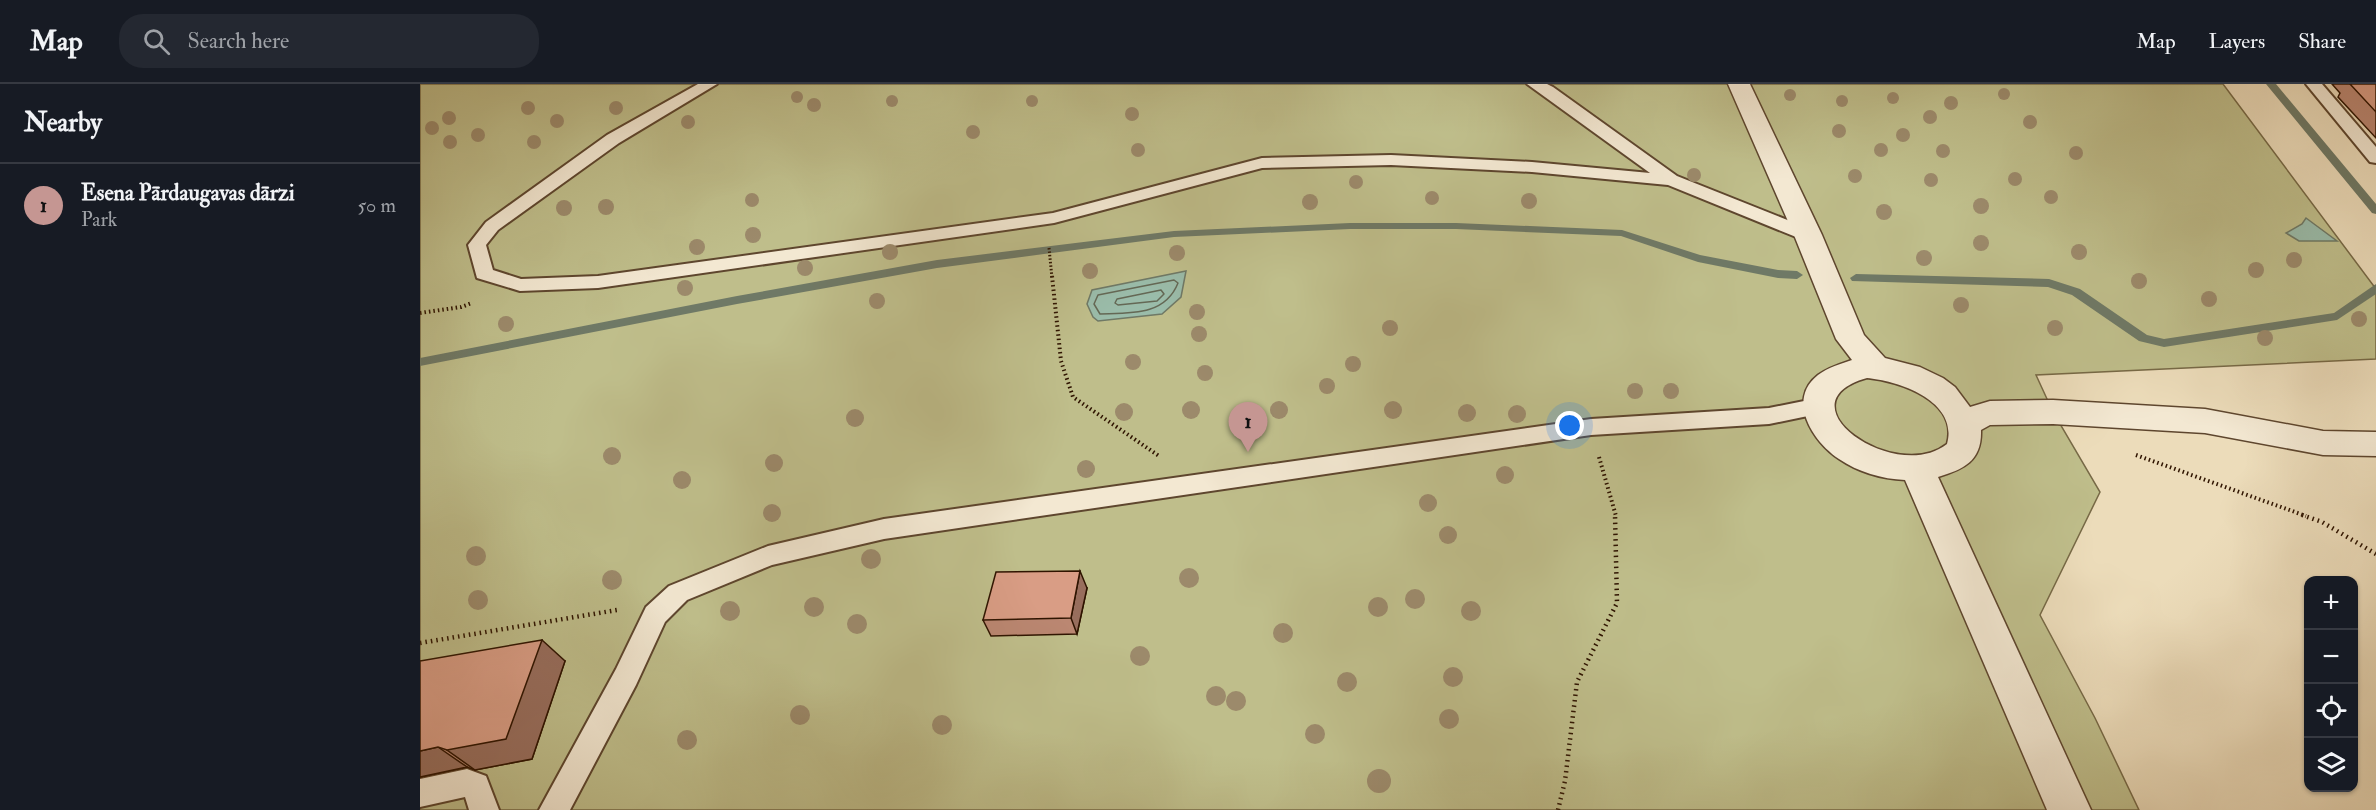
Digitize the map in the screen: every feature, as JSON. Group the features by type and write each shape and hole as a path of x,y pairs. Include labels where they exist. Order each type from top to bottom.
{"street":[{"path":"1739,84 1808,235 1860,359 1911,375 1931,385 1970,416 2079,413 2205,421 2323,443 2376,444"},
{"path":"1860,359 1832,378 1822,388 1824,417 1849,448 1880,463 1911,483 1924,485"},
{"path":"1924,485 1938,465 1954,456 1963,444 1970,416"},
{"path":"1924,485 2069,810"}],"lane":[{"path":"709,84 613,138 492,226 477,245 484,274 520,285 598,282 1054,218 1262,163 1391,160 1532,167 1671,180"},
{"path":"1535,84 1547,90 1671,180 1808,235"},
{"path":"2314,84 2376,158"},
{"path":"554,810 626,677 655,615 685,590 768,556 884,529 1591,427 1768,416 1824,417"},
{"path":"420,793 467,783 476,786 484,810"}],"path":[{"path":"1048,240 1061,361 1073,398 1200,483"},
{"path":"2079,413 2116,448 2322,522 2376,554"},
{"path":"1558,810 1565,781 1577,682 1617,603 1617,521 1591,427"},
{"path":"420,643 617,609 655,615"}],"shaded area":[{"path":"420,84 2223,84 2376,289 2376,359 2036,375 2053,412 2100,492 2040,615 2095,718 2139,810 420,810"}],"water":[{"path":"2306,218 2337,241 2299,241 2286,233 2302,224"},
{"path":"1186,271 1181,297 1162,314 1098,321 1093,317 1087,304 1092,290"}],"building":[{"path":"2350,84 2376,84 2376,112"},
{"path":"1080,571 1071,618 983,620 996,572"},
{"path":"542,640 506,739 447,750 438,747 420,751 420,661"}],"waterway":[{"path":"2271,84 2376,211"},
{"path":"420,362 737,300 937,264 1174,234 1350,226 1456,226 1622,233 1698,258 1778,274 1797,275"},
{"path":"1856,278 2049,283 2076,292 2143,338 2164,343 2337,316 2376,288"}],"place":[{"name":"Esena Pārdaugavas dārzi","path":"1248,452"}]}
